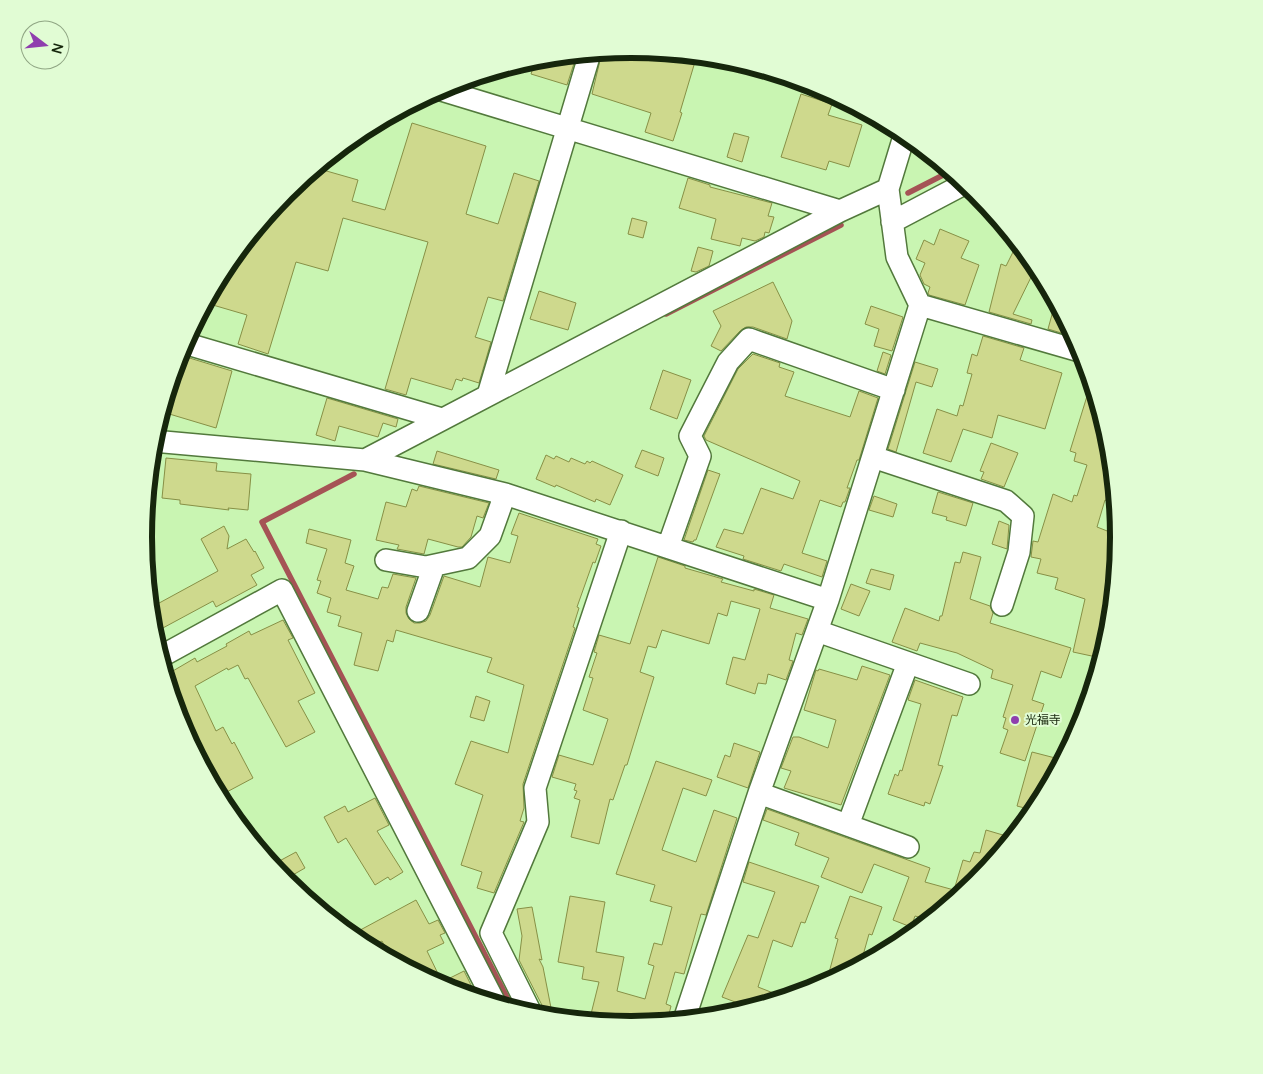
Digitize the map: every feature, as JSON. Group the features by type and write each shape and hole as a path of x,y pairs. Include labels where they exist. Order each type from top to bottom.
{"street":[{"path":"488,395 588,60"},
{"path":"451,93 840,211"},
{"path":"686,1013 760,793 828,600 920,305 897,258 888,189 902,141"},
{"path":"892,222 959,187"},
{"path":"365,460 840,211 888,189"},
{"path":"920,305 1073,349"},
{"path":"668,546 700,456 690,436 728,362 749,339 894,390"},
{"path":"192,345 442,419"},
{"path":"161,442 365,460 505,494 828,600"},
{"path":"872,457 1006,502 1023,516 1019,552 1002,606"},
{"path":"386,560 426,567 468,558 490,536 505,494"},
{"path":"527,1004 491,933 538,822 535,788 621,531"},
{"path":"418,611 434,566"},
{"path":"166,653 282,590 491,995"},
{"path":"817,631 969,684"},
{"path":"848,825 908,662"},
{"path":"760,793 908,847"}],"building":[{"path":"600,59 663,59 695,62 673,141 645,132 651,113 592,94"},
{"path":"575,61 567,85 531,74 533,68"},
{"path":"801,94 832,104 828,115 862,125 849,167 829,161 826,170 781,157"},
{"path":"412,123 486,146 466,214 498,224 514,173 539,181 503,301 488,297 475,337 491,342 479,383 463,378 462,381 456,379 452,390 411,378 406,395 385,389 428,242 343,218 328,271 296,262 268,354 238,344 247,315 212,305 251,245 292,198 315,176 323,170 358,180 352,201 385,210"},
{"path":"734,133 749,137 742,162 727,157"},
{"path":"688,178 710,185 710,187 772,203 768,216 774,217 769,233 765,232 764,237 755,241 742,238 740,246 711,239 716,219 679,208"},
{"path":"632,218 647,222 643,238 628,234"},
{"path":"940,229 969,241 961,258 979,265 965,305 929,295 930,287 924,284 920,275 925,263 916,259 924,240 934,245"},
{"path":"698,247 713,251 709,266 696,272 691,271"},
{"path":"1015,249 1032,275 1013,314 1032,320 1031,324 989,312 1001,264 1006,266"},
{"path":"773,282 792,321 787,339 753,327 746,327 721,351 711,346 721,326 713,311"},
{"path":"539,291 576,303 568,330 530,319"},
{"path":"871,306 903,317 892,351 874,346 879,329 865,324"},
{"path":"1053,309 1066,334 1048,329"},
{"path":"983,336 1024,348 1020,360 1062,373 1045,429 998,415 992,438 963,429 951,462 923,453 937,409 957,416 960,405 963,406 972,374 967,373 972,354 977,356"},
{"path":"883,352 891,355 885,374 877,371"},
{"path":"753,354 780,363 779,367 794,372 785,396 850,417 859,391 878,398 859,460 857,460 847,488 850,488 845,502 843,502 841,507 820,500 802,553 827,561 822,577 784,564 781,571 743,559 744,556 716,547 724,529 743,534 761,488 793,499 800,481 706,440 704,436 738,369"},
{"path":"187,357 232,371 216,428 168,414"},
{"path":"915,362 938,369 932,387 916,382 896,452 888,449"},
{"path":"663,370 691,380 677,419 650,409"},
{"path":"1088,391 1102,443 1110,502 1105,500 1097,527 1111,532 1111,537 1107,600 1096,657 1073,652 1085,599 1055,589 1058,578 1037,573 1041,559 1031,557 1033,541 1038,542 1053,494 1072,502 1074,495 1077,496 1087,465 1074,461 1076,453 1070,451"},
{"path":"327,398 398,419 396,427 383,423 378,437 339,426 335,441 316,435"},
{"path":"991,443 1018,453 1004,487 981,479 984,472 980,471"},
{"path":"642,450 664,458 658,476 635,467"},
{"path":"437,451 499,470 496,479 433,464"},
{"path":"546,455 554,459 556,456 569,462 571,458 585,464 587,461 590,463 592,461 623,475 610,505 596,499 595,502 556,485 555,487 536,479"},
{"path":"166,458 217,463 216,471 251,474 248,510 228,508 229,510 180,504 180,500 162,498"},
{"path":"708,470 720,474 696,540 693,542 684,540"},
{"path":"419,486 489,503 483,518 477,516 471,537 462,547 428,539 424,554 397,549 399,545 376,540 386,502 406,507 412,489 417,491"},
{"path":"938,492 973,503 966,526 946,520 947,517 932,513"},
{"path":"874,496 897,504 893,517 869,510"},
{"path":"519,513 598,539 596,544 601,546 595,563 593,562 577,607 579,608 573,627 575,628 523,784 524,808 520,821 524,822 494,893 477,888 482,872 461,865 483,795 455,784 471,741 508,753 524,685 487,672 492,658 396,630 393,642 387,640 378,671 354,665 362,633 338,626 341,616 327,612 331,598 317,593 321,581 317,580 327,549 306,543 309,529 351,540 345,563 354,566 346,590 378,599 382,587 388,588 393,574 416,578 406,607 406,613 414,623 420,623 426,621 430,615 444,576 480,587 488,557 510,563 518,536 511,534"},
{"path":"999,521 1009,525 1007,549 992,544"},
{"path":"224,526 229,536 227,549 246,539 264,568 251,575 257,585 216,607 213,601 161,629 157,604 218,571 201,539"},
{"path":"963,552 981,557 970,599 990,606 993,613 990,623 1071,648 1061,678 1041,671 1032,700 1044,704 1025,761 1000,753 1008,730 1003,728 1006,718 1003,717 1013,685 991,678 993,670 957,653 920,643 917,651 892,642 905,608 939,621 940,616 942,616 955,562 960,563"},
{"path":"658,557 685,566 685,568 723,579 721,582 774,595 770,608 808,619 802,635 796,633 789,660 793,661 786,680 768,674 766,684 758,683 755,694 726,684 733,657 745,660 760,609 731,601 727,616 718,613 709,644 662,630 656,648 648,646 640,672 654,677 627,765 625,765 613,800 610,799 599,844 571,837 580,800 574,798 577,791 574,790 576,784 552,777 559,755 593,765 608,719 583,710 593,678 589,677 597,653 594,652 599,635 630,644"},
{"path":"871,569 894,575 890,590 866,583"},
{"path":"851,584 870,591 859,616 841,609"},
{"path":"283,620 293,638 288,640 315,693 298,701 315,732 286,747 248,678 245,679 238,665 228,670 227,668 195,686 216,731 223,727 232,744 234,742 253,778 226,792 201,749 188,720 171,672 195,658 197,662 227,646 226,644 249,631 251,635"},
{"path":"862,666 890,675 841,805 784,788 791,771 781,768 793,737 799,737 828,748 836,720 804,710 816,670 818,671 819,669 857,680"},
{"path":"915,680 963,697 957,716 952,715 938,765 943,766 930,804 925,802 924,806 888,794 895,774 898,776 900,770 902,771 921,704 908,700"},
{"path":"476,696 490,701 484,721 470,717"},
{"path":"734,743 760,752 748,788 717,777 725,755 730,757"},
{"path":"1032,752 1057,758 1026,808 1017,806"},
{"path":"656,761 712,780 706,796 683,788 662,850 696,862 714,810 737,818 706,915 701,914 684,974 675,972 666,1004 671,1006 669,1014 632,1016 591,1014 599,982 582,979 584,967 558,962 570,896 605,902 596,952 624,957 617,991 645,999 654,966 648,964 654,943 662,945 672,907 650,901 655,885 616,874"},
{"path":"375,798 389,825 377,831 403,872 390,880 388,877 375,885 346,838 338,843 324,817 345,806 348,812"},
{"path":"767,809 930,868 925,882 954,890 963,860 970,862 974,852 980,853 986,830 1006,836 971,876 948,898 922,918 915,916 910,927 893,920 909,877 874,864 862,893 821,877 829,858 795,845 799,833 763,820"},
{"path":"296,852 305,868 292,876 279,861"},
{"path":"749,862 819,886 805,923 801,922 792,947 773,940 758,987 776,994 740,1004 722,997 748,935 758,938 775,892 743,882"},
{"path":"850,896 882,907 872,935 869,934 863,957 829,974 838,939 835,938"},
{"path":"416,900 429,924 438,920 445,933 440,935 444,943 427,951 439,976 386,948 382,941 378,944 358,931"},
{"path":"532,907 542,960 539,959 543,967 551,1009 543,1008 519,960 522,936 517,909"},
{"path":"464,971 472,987 470,988 447,980"}],"waterway":[{"path":"908,193 945,174"},
{"path":"666,314 841,225"},
{"path":"354,474 262,522 509,1000"}],"place":[{"name":"光福寺","path":"1015,720"}]}
